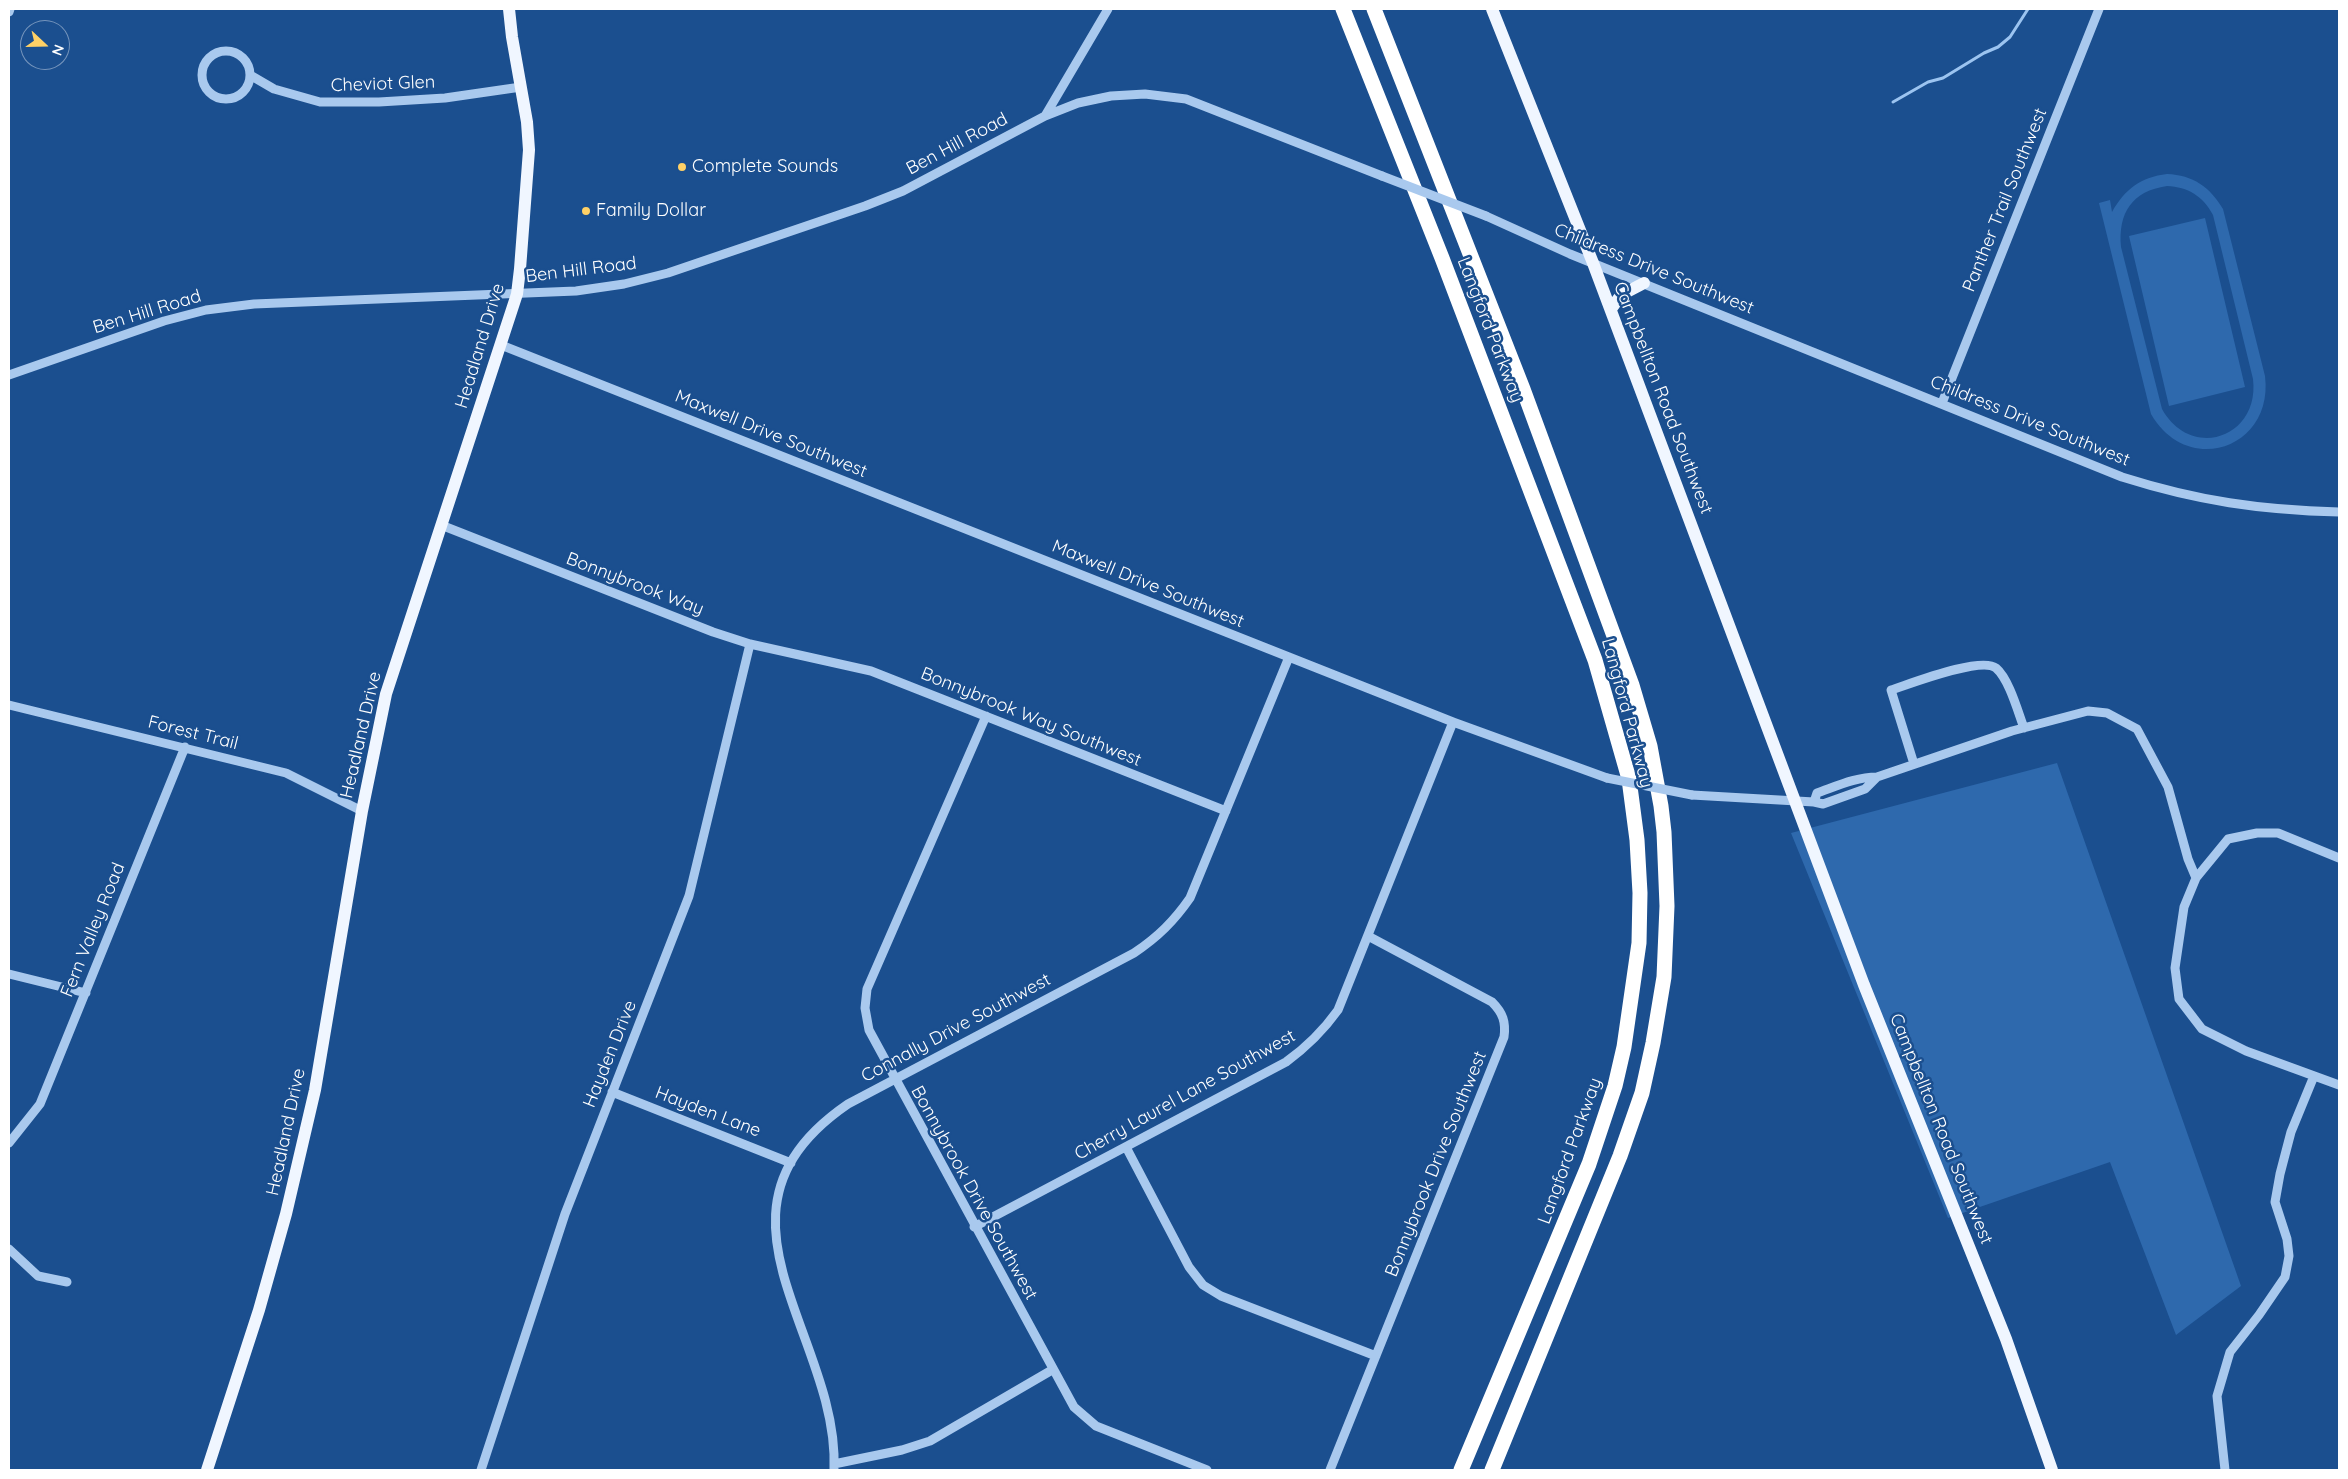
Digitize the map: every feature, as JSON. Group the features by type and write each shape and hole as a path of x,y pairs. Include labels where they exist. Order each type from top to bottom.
{"highway":[{"name":"Langford Parkway","path":"1343,9 1467,323 1592,651 1629,780 1637,840 1640,893 1639,943 1625,1039 1615,1086 1589,1164 1461,1470"},
{"name":"Langford Parkway","path":"1374,9 1523,389 1632,684 1650,746 1664,832 1667,906 1664,977 1654,1043 1642,1093 1613,1174 1492,1470"}],"main road":[{"name":"Headland Drive","path":"207,1470 260,1310 286,1214 315,1090 362,811 386,694 516,294 520,269 528,150 527,122 509,9"},
{"name":"Campbellton Road Southwest","path":"1492,9 1611,309 1864,985 2006,1339 2052,1470"},
{"path":"1611,309 1621,295 1644,283"}],"street":[{"path":"1045,116 1108,9"},
{"name":"Panther Trail Southwest","path":"1942,403 2099,9"},
{"name":"Cheviot Glen","path":"250,74 250,81 244,92 227,100 214,97 209,93 203,82 202,69 209,58 219,52 232,52 243,58 250,74 274,89 320,102 378,102 445,98 521,87"},
{"name":"Childress Drive Southwest","path":"1045,116 1078,102 1111,96 1145,94 1186,100 1486,216 1593,262 2122,478 2213,502 2263,508 2339,512"},
{"name":"Ben Hill Road","path":"9,375 164,321 206,310 254,304 576,290 624,284 668,273 903,191 1045,116"},
{"name":"Maxwell Drive Southwest","path":"501,345 1453,722 1607,778 1692,795 1796,801"},
{"name":"Bonnybrook Way","path":"441,525 713,632 750,644 821,660"},
{"name":"Hayden Drive","path":"481,1470 565,1214 689,896 750,644"},
{"name":"Connally Drive Southwest","path":"834,1467 832,1427 824,1390 782,1276 776,1250 774,1227 777,1205 782,1183 791,1163 808,1137 829,1116 848,1104 1134,953 1156,939 1174,921 1190,898 1289,657"},
{"name":"Bonnybrook Way Southwest","path":"821,660 871,671 1226,811"},
{"path":"1914,764 1891,690 1965,666 1985,664 1996,668 2010,689 2024,728"},
{"name":"Forest Trail","path":"9,705 286,773 362,811"},
{"path":"1796,801 1814,802 1817,793 1862,777 1877,777 2024,728 2088,711 2107,713 2137,729 2168,787 2188,859 2196,878"},
{"name":"Bonnybrook Drive Southwest","path":"986,716 867,989 865,1008 868,1030 1052,1370 1074,1407 1096,1426 1207,1470"},
{"name":"Cherry Laurel Lane Southwest","path":"974,1227 1286,1062 1309,1046 1324,1030 1338,1010 1453,722"},
{"name":"Fern Valley Road","path":"9,1142 40,1104 185,747"},
{"path":"2339,858 2278,833 2256,833 2228,839 2196,878 2184,907 2175,968 2179,999 2202,1029 2246,1051 2339,1085"},
{"name":"Bonnybrook Drive Southwest","path":"1330,1470 1504,1037 1506,1026 1502,1012 1492,1002 1368,936"},
{"path":"9,974 86,993"},
{"path":"2225,1470 2217,1396 2230,1352 2260,1315 2284,1277 2289,1256 2288,1239 2275,1202 2291,1132 2314,1076"},
{"name":"Hayden Lane","path":"612,1092 791,1163"},
{"path":"1126,1147 1188,1268 1203,1285 1221,1296 1376,1356"},
{"path":"9,1249 38,1276 67,1282"},
{"path":"834,1467 930,1441 1052,1370"}],"shaded area":[{"path":"2176,175 2193,180 2212,194 2223,209 2265,376 2264,401 2256,421 2243,437 2225,446 2206,449 2186,445 2167,434 2151,414 2099,203 2110,200 2112,212 2128,191 2142,181 2158,176","holes":["2167,186 2182,188 2200,198 2213,215 2253,379 2252,399 2246,416 2235,428 2221,436 2205,438 2189,435 2175,425 2162,409 2121,247 2122,224 2125,214 2136,199 2155,189"]},
{"path":"2205,218 2245,387 2169,406 2129,236"},
{"path":"2057,763 2241,1286 2176,1335 2110,1162 1948,1218 1791,833"}],"waterway":[{"path":"1893,102 1928,82 1943,78 1984,53 1998,47 2010,37 2028,9"}],"place":[{"name":"Complete Sounds","path":"682,167"},
{"name":"Family Dollar","path":"586,211"}]}
